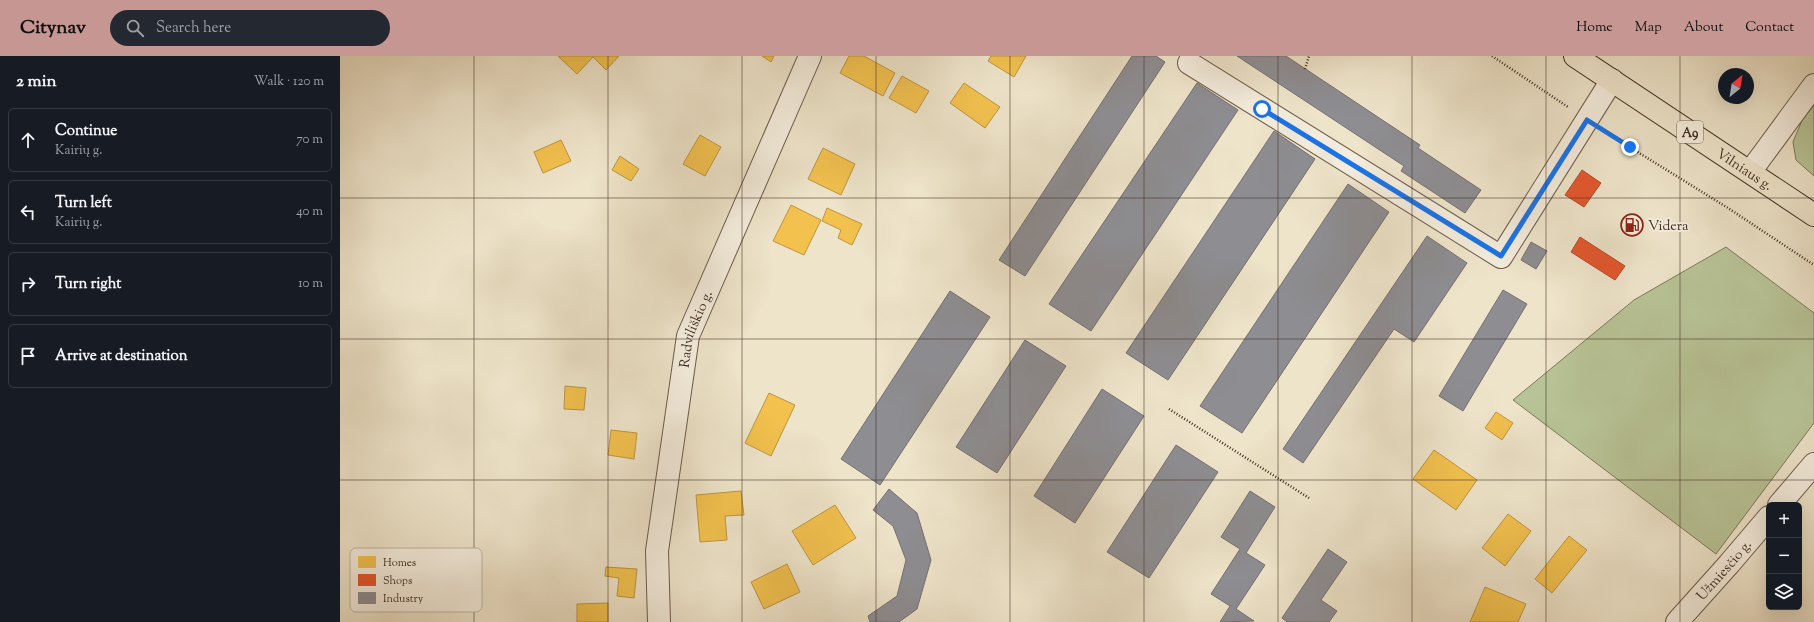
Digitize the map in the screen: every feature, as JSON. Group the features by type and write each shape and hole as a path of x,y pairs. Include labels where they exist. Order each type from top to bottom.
{"highway":[{"name":"Vilniaus g.","path":"1575,56 1814,215"}],"street":[{"name":"Radviliškio g.","path":"659,622 657,551 688,336 810,56"},
{"path":"1188,63 1501,256 1612,80"},
{"path":"1750,172 1814,85"},
{"path":"1782,502 1814,464"},
{"name":"Užmiesčio g.","path":"1677,622 1730,564 1766,521"}],"path":[{"path":"1305,69 1309,56"},
{"path":"1492,56 1587,120 1728,208 1814,266"},
{"path":"1169,410 1309,498"}],"green space":[{"path":"1814,106 1814,176 1796,160 1793,142 1803,118"},
{"path":"1726,247 1814,313 1814,423 1716,554 1513,400 1634,300"}],"building: Homes":[{"path":"558,56 619,56 606,70 593,57 577,74"},
{"path":"762,56 774,56 771,62"},
{"path":"849,56 864,56 895,73 883,96 840,73"},
{"path":"991,56 1026,56 1014,77 988,61"},
{"path":"902,76 929,91 916,113 889,98"},
{"path":"964,83 1000,107 985,128 950,103"},
{"path":"700,135 721,147 705,176 683,164"},
{"path":"561,140 571,161 543,173 534,152"},
{"path":"823,148 855,164 841,195 808,179"},
{"path":"620,156 639,169 631,181 612,170"},
{"path":"791,205 821,220 804,255 773,241"},
{"path":"827,208 862,224 852,245 838,238 841,230 822,221"},
{"path":"565,386 586,388 584,410 564,409"},
{"path":"769,393 795,405 771,456 745,443"},
{"path":"1496,412 1513,423 1502,440 1485,428"},
{"path":"611,430 637,433 634,459 608,455"},
{"path":"1434,450 1477,480 1456,510 1413,479"},
{"path":"741,491 744,515 725,516 727,540 700,542 696,495"},
{"path":"835,505 856,538 813,565 792,531"},
{"path":"1508,514 1531,531 1505,566 1482,548"},
{"path":"1569,536 1587,550 1552,593 1535,579"},
{"path":"787,564 800,592 764,609 751,582"},
{"path":"606,567 637,569 634,598 617,596 619,578 605,576"},
{"path":"1485,587 1526,604 1518,622 1470,622"},
{"path":"608,603 608,622 577,622 577,604"}],"building: Shops":[{"path":"1582,170 1601,183 1584,207 1565,195"},
{"path":"1580,237 1625,266 1615,280 1571,252"}],"building: Industry":[{"path":"1132,56 1156,56 1165,62 1025,276 999,260"},
{"path":"1237,56 1286,56 1420,145 1418,148 1481,190 1465,213 1401,171 1404,166"},
{"path":"1197,83 1238,110 1091,331 1049,304"},
{"path":"1274,131 1315,159 1168,380 1126,353"},
{"path":"1348,184 1389,212 1242,433 1200,406"},
{"path":"1427,236 1467,263 1414,342 1394,329 1303,463 1283,449"},
{"path":"1531,242 1547,251 1536,269 1521,260"},
{"path":"1503,290 1527,304 1463,411 1439,396"},
{"path":"950,291 990,317 880,485 841,459"},
{"path":"1025,340 1066,366 997,473 956,447"},
{"path":"1102,389 1144,416 1075,523 1034,496"},
{"path":"1176,445 1218,472 1149,578 1107,552"},
{"path":"889,489 917,513 931,560 917,609 899,622 870,622 868,616 897,596 906,560 893,526 873,510"},
{"path":"1250,491 1275,507 1246,553 1265,565 1236,609 1254,621 1220,622 1230,606 1211,594 1240,549 1221,537"},
{"path":"1328,549 1347,562 1321,600 1337,611 1329,622 1287,622 1282,618"}],"place":[{"name":"Videra","path":"1632,225"}],"route":[{"path":"1262,109 1501,256 1587,120 1630,147"}]}
